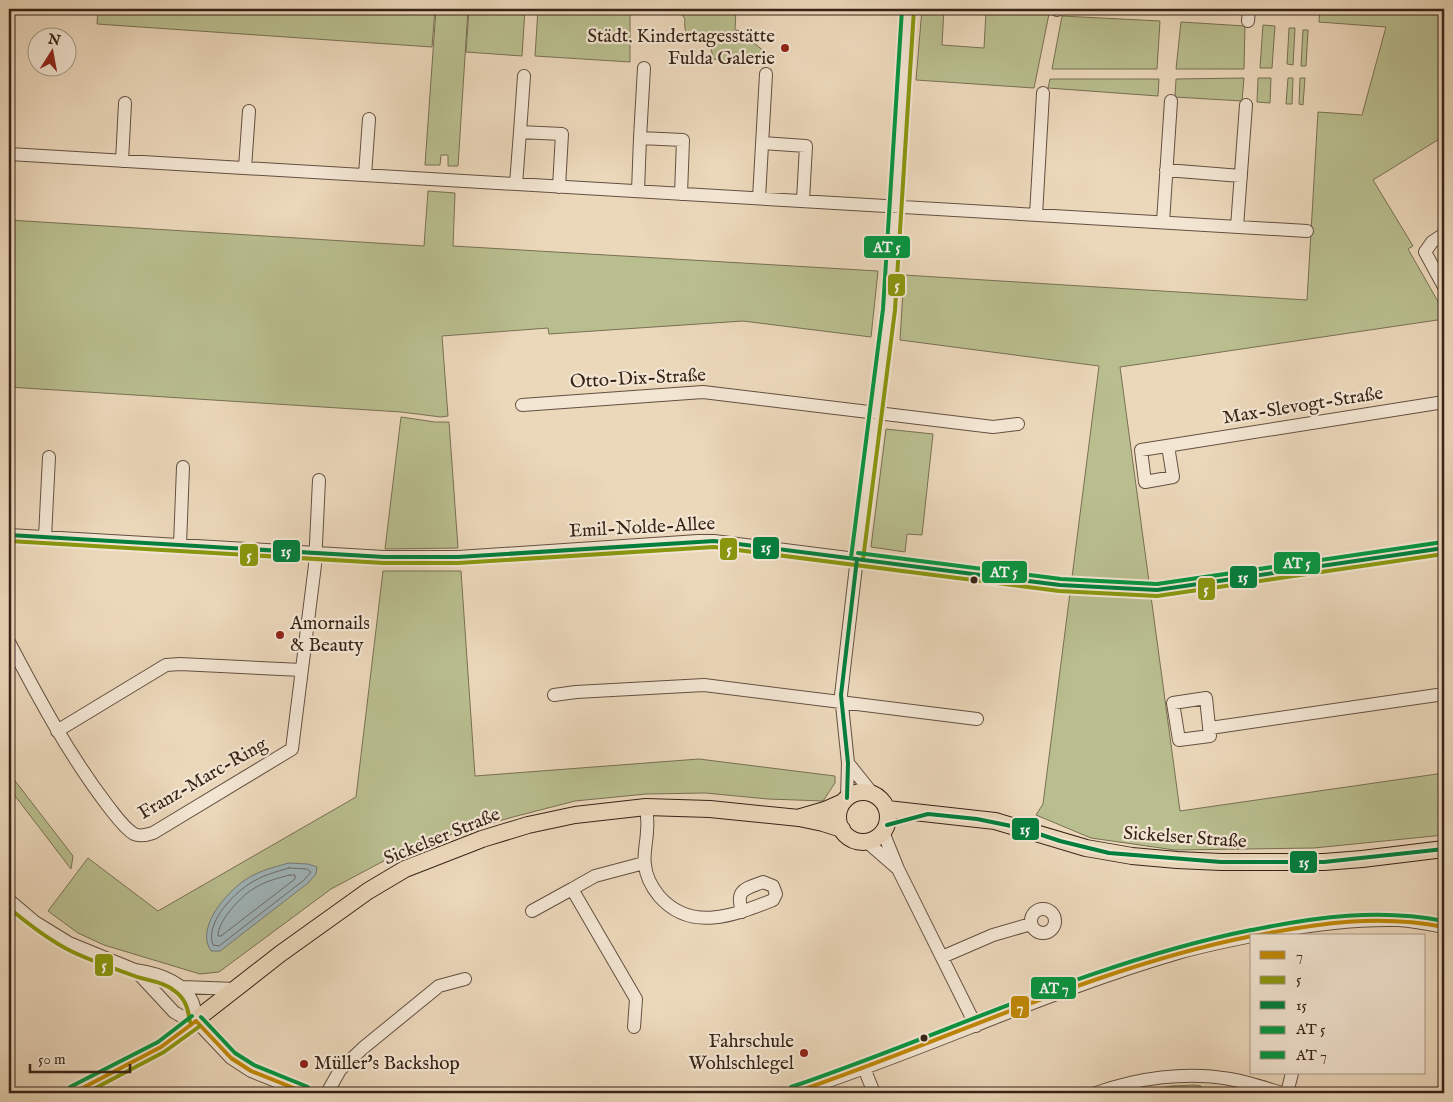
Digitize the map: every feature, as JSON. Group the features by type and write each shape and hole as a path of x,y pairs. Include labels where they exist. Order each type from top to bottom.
{"main road":[{"path":"856,793 872,794 884,803 886,822 877,837 866,842 855,840 845,834 842,829 839,818 840,810 845,800 856,793"},
{"name":"Sickelser Straße","path":"799,818 825,810 845,800"},
{"name":"Sickelser Straße","path":"73,1093 161,1047 336,912 405,869 482,839 528,825 575,815 646,807 710,809 799,818 842,829"},
{"name":"Sickelser Straße","path":"886,822 903,822 928,814 995,821 1109,853 1177,860 1324,862 1362,860 1444,849"}],"street":[{"path":"845,800 848,763 841,703 857,559 889,310 908,9"},
{"path":"638,191 644,68"},
{"path":"759,198 766,74"},
{"path":"516,184 524,76"},
{"path":"1036,214 1043,93"},
{"path":"1163,222 1171,101"},
{"path":"122,160 126,103"},
{"path":"1237,227 1246,105"},
{"path":"246,168 250,111"},
{"path":"365,175 369,119"},
{"path":"520,132 562,134 559,187"},
{"path":"640,138 683,140 681,194"},
{"path":"762,143 806,146 803,200"},
{"path":"9,154 1307,231"},
{"path":"1166,170 1241,176"},
{"path":"1444,234 1432,242 1425,252 1444,287"},
{"name":"Otto-Dix-Straße","path":"522,405 702,392 993,427 1018,424"},
{"name":"Max-Slevogt-Straße","path":"1168,446 1444,402"},
{"path":"45,537 49,457"},
{"path":"180,545 183,467"},
{"path":"316,553 319,480"},
{"name":"Emil-Nolde-Allee","path":"9,535 384,557 458,557 698,541 722,542 1060,585 1157,590 1444,548"},
{"name":"Franz-Marc-Ring","path":"9,642 57,731 88,780 122,823 135,834 144,836 160,829 292,749 316,553"},
{"path":"57,731 166,665 180,664 302,670"},
{"path":"554,695 576,692 704,685 977,719"},
{"path":"1210,728 1444,694"},
{"path":"848,763 872,794"},
{"path":"646,807 647,830 644,863 648,878 665,902 676,910 704,919 742,912"},
{"path":"886,822 898,869 976,1026"},
{"path":"866,842 898,869"},
{"path":"532,911 595,876 644,863"},
{"path":"572,889 636,999 634,1027"},
{"path":"9,900 35,922 69,944 135,970 159,976 182,988 193,1003 196,1021"},
{"path":"1275,934 1309,931 1359,922 1400,920 1444,927"},
{"path":"942,957 993,935 1031,924"},
{"path":"793,1093 841,1078 1119,972 1212,944 1250,936"},
{"path":"135,970 174,1012 196,1021 231,1058 282,1089 306,1093"},
{"path":"327,1093 332,1081 340,1070 363,1048 439,986 465,979"},
{"path":"182,988 236,989"},
{"path":"864,1068 874,1093"},
{"path":"1287,1093 1292,1074"},
{"path":"1096,1093 1116,1086 1157,1078 1201,1076 1230,1079 1282,1093"}],"green space":[{"path":"98,9 435,9 432,47 97,24"},
{"path":"436,9 468,9 458,166 448,166 448,155 441,155 440,165 425,165"},
{"path":"469,9 525,9 522,56 466,52"},
{"path":"538,9 630,9 630,62 535,56"},
{"path":"680,9 736,9 735,30 743,31 742,34 764,51 762,57 739,65 714,59 710,47 706,43 693,38 686,32 685,19"},
{"path":"922,9 944,9 942,45 984,48 986,11 1049,14 1034,88 916,80"},
{"path":"1320,9 1444,9 1444,136 1373,180 1413,246 1408,249 1444,312 1444,319 1120,367 1180,811 1444,773 1444,835 1314,848 1175,850 1091,838 1036,815 1043,804 1099,366 900,340 904,275 1307,300 1318,112 1362,115 1386,27 1319,22"},
{"path":"1062,16 1160,21 1157,69 1052,69"},
{"path":"1181,22 1245,26 1244,69 1176,69"},
{"path":"1263,25 1275,26 1272,68 1260,68"},
{"path":"1289,28 1295,28 1293,65 1287,64"},
{"path":"1303,30 1308,30 1306,66 1301,66"},
{"path":"1244,78 1242,101 1175,97 1176,79"},
{"path":"1258,78 1271,78 1270,103 1257,102"},
{"path":"1288,78 1293,78 1292,104 1286,104"},
{"path":"1300,78 1305,78 1303,105 1299,104"},
{"path":"1050,79 1159,79 1158,96 1048,88"},
{"path":"428,191 455,193 453,246 878,271 871,337 743,321 549,334 548,328 442,336 448,416 441,417 401,412 9,387 9,220 424,246"},
{"path":"401,417 449,422 458,548 385,549"},
{"path":"886,429 933,434 922,535 907,534 905,552 871,547"},
{"path":"383,571 461,571 475,776 699,759 835,776 835,783 823,801 768,799 705,793 646,794 575,801 439,838 395,855 331,889 219,972 200,974 104,945 78,933 48,911 88,858 158,911 356,797"},
{"path":"9,773 73,856 71,869 9,788"},
{"path":"1171,1086 1201,1086 1200,1093 1133,1093"}],"water":[{"path":"289,863 308,864 317,867 316,874 308,883 220,951 211,951 207,942 210,922 229,893 255,874"}],"transit line":[{"path":"851,558 883,309 902,9"},
{"name":"5","path":"863,560 895,310 914,9"},
{"name":"15","path":"9,535 384,557 458,557 714,541 1060,585 1157,590 1444,548"},
{"name":"5","path":"9,541 384,563 458,563 714,547 1059,591 1157,596 1444,554"},
{"path":"858,553 1061,579 1157,584 1443,542"},
{"name":"15","path":"847,798 848,763 841,695 857,559"},
{"name":"15","path":"887,825 928,814 977,819 1021,828 1060,841 1109,853 1221,862 1324,862 1444,849"},
{"name":"5","path":"9,908 43,934 73,952 171,988 184,1002 190,1022"},
{"path":"1252,930 1300,921 1348,916 1396,915 1444,921"},
{"name":"7","path":"1265,934 1325,924 1372,921 1396,921 1444,927"},
{"path":"791,1087 1076,980 1192,944 1251,930"},
{"name":"7","path":"793,1093 1077,986 1193,950 1250,936"},
{"path":"70,1087 158,1042 192,1016"},
{"path":"201,1017 235,1053 254,1065 308,1087"},
{"name":"7","path":"196,1021 231,1058 251,1071 306,1093"},
{"name":"7","path":"73,1093 161,1047 196,1021"},
{"name":"5","path":"86,1093 164,1052 200,1026"}],"place":[{"name":"Städt. Kindertagesstätte Fulda Galerie","path":"785,48"},
{"name":"Amornails & Beauty","path":"280,635"},
{"name":"Fahrschule Wohlschlegel","path":"804,1053"},
{"name":"Müller's Backshop","path":"304,1064"}]}
